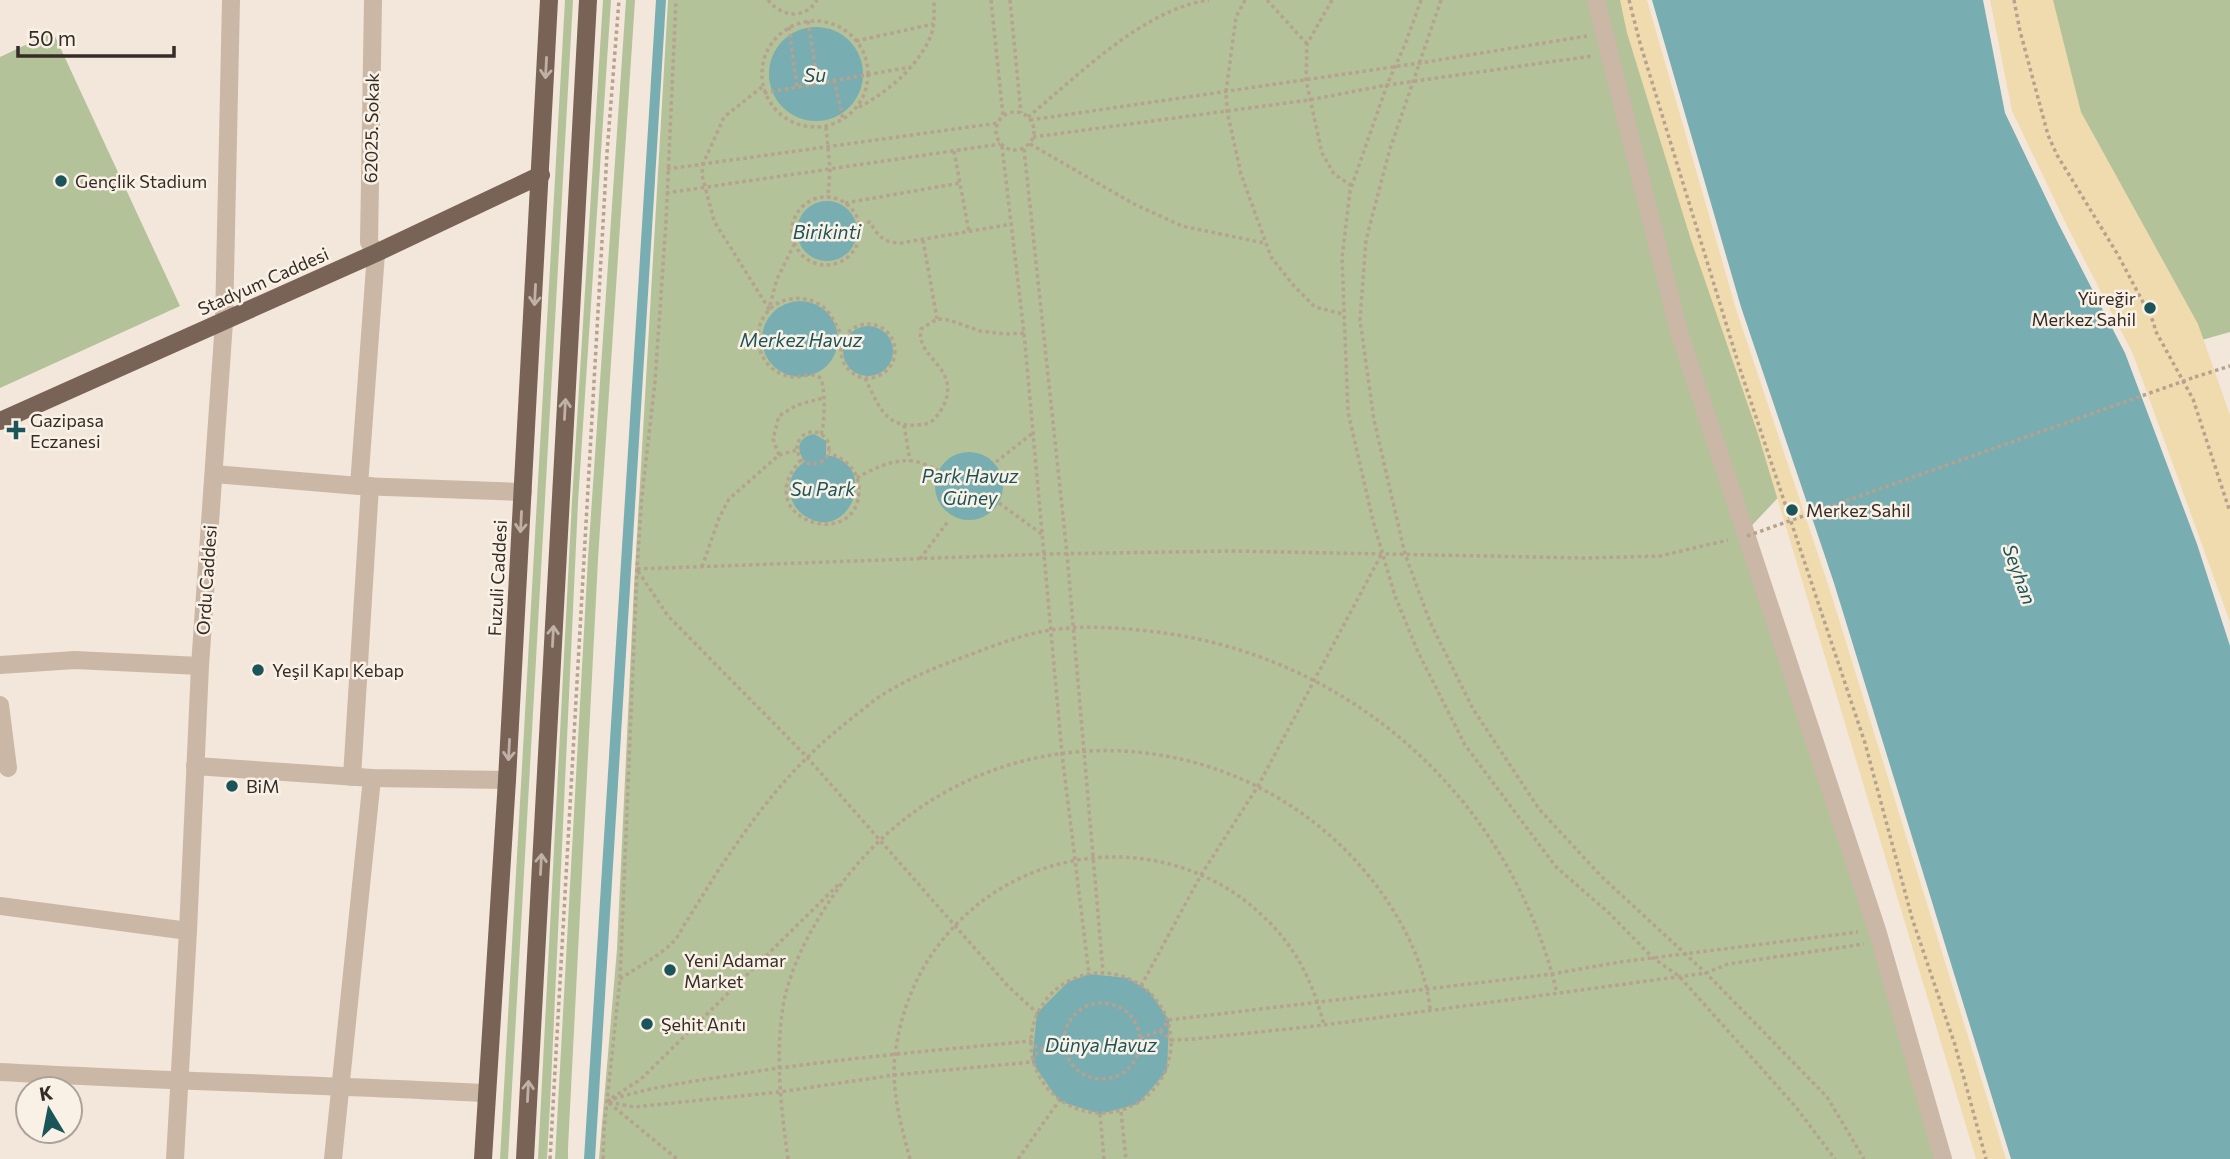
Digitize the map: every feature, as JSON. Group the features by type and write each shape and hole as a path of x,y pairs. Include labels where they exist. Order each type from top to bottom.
{"main road":[{"name":"Fuzuli Caddesi","path":"483,1159 550,0"},
{"path":"525,1159 588,0"},
{"name":"Stadyum Caddesi","path":"0,421 376,253 541,174"}],"street":[{"name":"Ordu Caddesi","path":"175,1159 195,766 223,322 231,0"},
{"name":"62025. Sokak","path":"352,777 376,253 369,242 373,0"},
{"path":"1596,0 1679,332 1879,936 1943,1159"},
{"path":"214,474 365,486 523,492"},
{"path":"0,665 75,660 201,666"},
{"path":"0,705 8,768"},
{"path":"195,766 372,778 507,780"},
{"path":"333,1159 372,778"},
{"path":"0,906 188,931"},
{"path":"0,1072 180,1082 487,1093"}],"path":[{"path":"550,1159 606,166 618,0"},
{"path":"603,1159 621,979 637,569 642,495 655,383 676,0"},
{"path":"768,0 783,13 794,14 805,12 817,0"},
{"path":"857,108 866,92 869,74 866,59 850,34 823,21 808,21 789,27 775,38 765,53 761,70 764,93 782,118 796,125 826,127 844,120 857,108 878,97 911,67 931,37 934,0"},
{"path":"991,0 1003,116"},
{"path":"1010,0 1021,113"},
{"path":"1029,118 1142,25 1165,14 1209,0"},
{"path":"1245,0 1236,17 1226,92 1227,111 1241,174 1271,257 1315,307 1343,314"},
{"path":"1267,0 1307,44"},
{"path":"1332,0 1307,44 1306,80 1322,153 1334,174 1352,186"},
{"path":"1421,0 1387,85 1352,186 1342,258 1348,412 1395,596 1418,652 1465,745 1556,867 1609,913 1653,958 1679,976 1795,1107 1835,1159"},
{"path":"1441,0 1389,152 1366,240 1360,320 1374,420 1405,554 1430,622 1473,709 1539,809 1602,877 1706,973 1827,1097 1864,1159"},
{"path":"1629,0 1643,55 1740,369 1865,743 1912,918 1955,1045 1986,1159"},
{"path":"2014,0 2048,135 2057,155 2118,255 2193,399 2230,512"},
{"path":"808,21 818,83"},
{"path":"856,41 933,24"},
{"path":"789,27 797,87"},
{"path":"1029,118 1226,92 1603,34"},
{"path":"1034,137 1309,100 1412,81 1608,54"},
{"path":"764,93 911,67"},
{"path":"834,80 844,120"},
{"path":"762,87 724,117 703,164 705,188 714,221 769,309"},
{"path":"666,193 1001,145 1009,150 1024,149 1034,137 1029,118 1013,112 1003,116 995,133 1001,145 1012,224 1046,554 1062,754 1089,974"},
{"path":"667,169 998,122"},
{"path":"826,127 830,169 828,197"},
{"path":"1030,144 1134,204 1182,226 1265,243"},
{"path":"1024,149 1068,554 1103,972"},
{"path":"954,151 969,232"},
{"path":"845,202 855,212 860,224 860,237 855,250 845,259 833,264 819,264 807,259 795,243 793,224 798,212 808,202 828,197 845,202 960,183"},
{"path":"860,224 870,222 877,234 889,243 923,240 1012,224"},
{"path":"923,240 937,319"},
{"path":"769,309 777,279 795,243"},
{"path":"821,434 825,419 825,386 818,376 792,377 774,370 761,355 757,335 769,309 777,303 796,298 815,302 830,315 844,338"},
{"path":"865,378 888,419 904,425 930,423 946,403 947,384 941,369 924,349 919,336 920,329 937,319 949,320 979,331 1024,333"},
{"path":"860,324 881,327 890,334 895,343 892,364 876,377 855,375 846,368 842,359 844,338 851,329 860,324"},
{"path":"637,569 1046,554 1231,551 1586,558 1660,556 1747,536 2230,366"},
{"path":"779,455 772,439 779,416 797,405 823,398"},
{"path":"904,425 910,461"},
{"path":"810,432 821,434 828,442 827,458 817,464 801,460 797,450 800,439 810,432"},
{"path":"996,463 1034,432"},
{"path":"702,567 719,518 729,499 779,455 797,450"},
{"path":"801,460 787,483 787,497 793,510 804,520 817,525 838,521 854,508 859,495 857,478 842,458 829,453"},
{"path":"857,478 880,466 910,461 938,470"},
{"path":"999,503 1044,535"},
{"path":"920,559 948,520"},
{"path":"1141,986 1201,875 1258,786 1382,553"},
{"path":"637,569 668,616 806,756 1007,985 1037,1013"},
{"path":"621,979 673,943 763,805 806,756 886,692 937,667 991,647 1051,630 1142,630 1192,637 1239,649 1286,666 1375,717 1416,751 1453,789 1486,831 1513,876 1535,924 1557,993"},
{"path":"607,1101 641,1079 879,841 927,803 975,777 1027,760 1085,751 1136,751 1189,759 1241,777 1290,803 1334,837 1371,877 1402,923 1428,988 1430,1009"},
{"path":"910,1159 899,1120 894,1075 895,1054 905,1007 925,962 954,924 977,904 1001,887 1056,863 1095,857 1145,859 1174,865 1201,875 1232,892 1260,914 1276,931 1303,969 1318,1001 1324,1025"},
{"path":"788,1159 778,1068 783,1005 798,960 819,917 845,877"},
{"path":"1140,1038 1160,1031 1168,1020 1552,974 1685,954 1879,936"},
{"path":"1160,1031 1172,1040 1324,1025 1706,973 1728,964 1879,936"},
{"path":"1103,972 1128,978 1149,991 1168,1020 1172,1040 1167,1070 1155,1090 1138,1104 1121,1111 1100,1114 1086,1112 1059,1101 1036,1071 1032,1062 1030,1041 1037,1013 1049,995 1076,977 1103,972"},
{"path":"1096,1003 1111,1004 1130,1014 1140,1038 1138,1052 1130,1066 1120,1074 1103,1079 1080,1072 1070,1061 1064,1047 1065,1032 1073,1016 1096,1003"},
{"path":"607,1101 638,1091 778,1068 895,1054 1030,1041 1039,1049 1064,1047"},
{"path":"1032,1062 1039,1049"},
{"path":"607,1101 634,1107 894,1075 1032,1062"},
{"path":"607,1101 677,1159"},
{"path":"1018,1159 1059,1101"},
{"path":"1121,1111 1126,1159"},
{"path":"1100,1114 1104,1159"}],"green space":[{"path":"565,0 573,0 508,1159 500,1159"},
{"path":"603,0 611,0 578,502 547,1159 538,1159 572,501"},
{"path":"626,0 635,0 598,559 568,1159 555,1159 588,558"},
{"path":"668,0 1639,0 1790,485 1740,538 1866,919 1935,1159 599,1159 617,949 634,587"},
{"path":"2036,0 2230,0 2230,332 2191,343 2066,119"},
{"name":"Gençlik Stadium","path":"53,32 180,306 0,388 0,57"}],"sand":[{"name":"Merkez Sahil","path":"1620,0 1647,0 1736,309 1829,587 2006,1159 1976,1159 1758,434 1691,240 1627,33"},
{"name":"Yüreğir Merkez Sahil","path":"1990,0 2053,0 2081,112 2198,324 2230,415 2230,622 2133,354 2012,111"}],"water":[{"path":"656,0 666,0 595,1159 584,1159"},
{"name":"Seyhan","path":"1652,0 1983,0 2005,113 2125,353 2197,544 2230,646 2230,1159 2011,1159 1834,583 1741,307"},
{"name":"Su","path":"816,27 834,31 849,41 859,56 863,74 859,92 849,107 834,117 816,121 798,117 783,107 773,92 769,74 773,56 783,41 798,31"},
{"name":"Birikinti","path":"827,201 844,206 852,214 857,231 852,248 844,256 827,261 810,256 802,248 797,231 802,214 810,206"},
{"name":"Merkez Havuz","path":"800,301 815,304 827,312 835,324 838,339 835,354 827,366 815,374 800,377 785,374 773,366 765,354 762,339 765,324 773,312 785,304"},
{"path":"868,326 885,334 893,351 885,368 868,376 851,368 843,351 851,334"},
{"name":"Su Park","path":"814,434 826,441 826,455 843,461 853,472 856,485 853,499 846,512 835,520 821,522 805,516 794,504 790,494 793,475 805,461 799,448 801,441"},
{"name":"Park Havuz Güney","path":"969,452 982,455 993,462 1000,473 1003,486 1000,499 993,510 982,517 969,520 956,517 945,510 938,499 935,486 938,473 945,462 956,455"},
{"name":"Dünya Havuz","path":"1089,974 1128,978 1149,991 1169,1020 1167,1071 1138,1104 1100,1114 1059,1101 1032,1062 1037,1013 1068,982"}],"place":[{"name":"Gençlik Stadium","path":"61,181"},
{"name":"Yüreğir Merkez Sahil","path":"2150,308"},
{"name":"Gazipasa Eczanesi","path":"16,430"},
{"name":"Merkez Sahil","path":"1792,510"},
{"name":"Yeşil Kapı Kebap","path":"258,670"},
{"name":"BiM","path":"232,786"},
{"name":"Yeni Adamar Market","path":"670,970"},
{"name":"Şehit Anıtı","path":"647,1024"}]}
